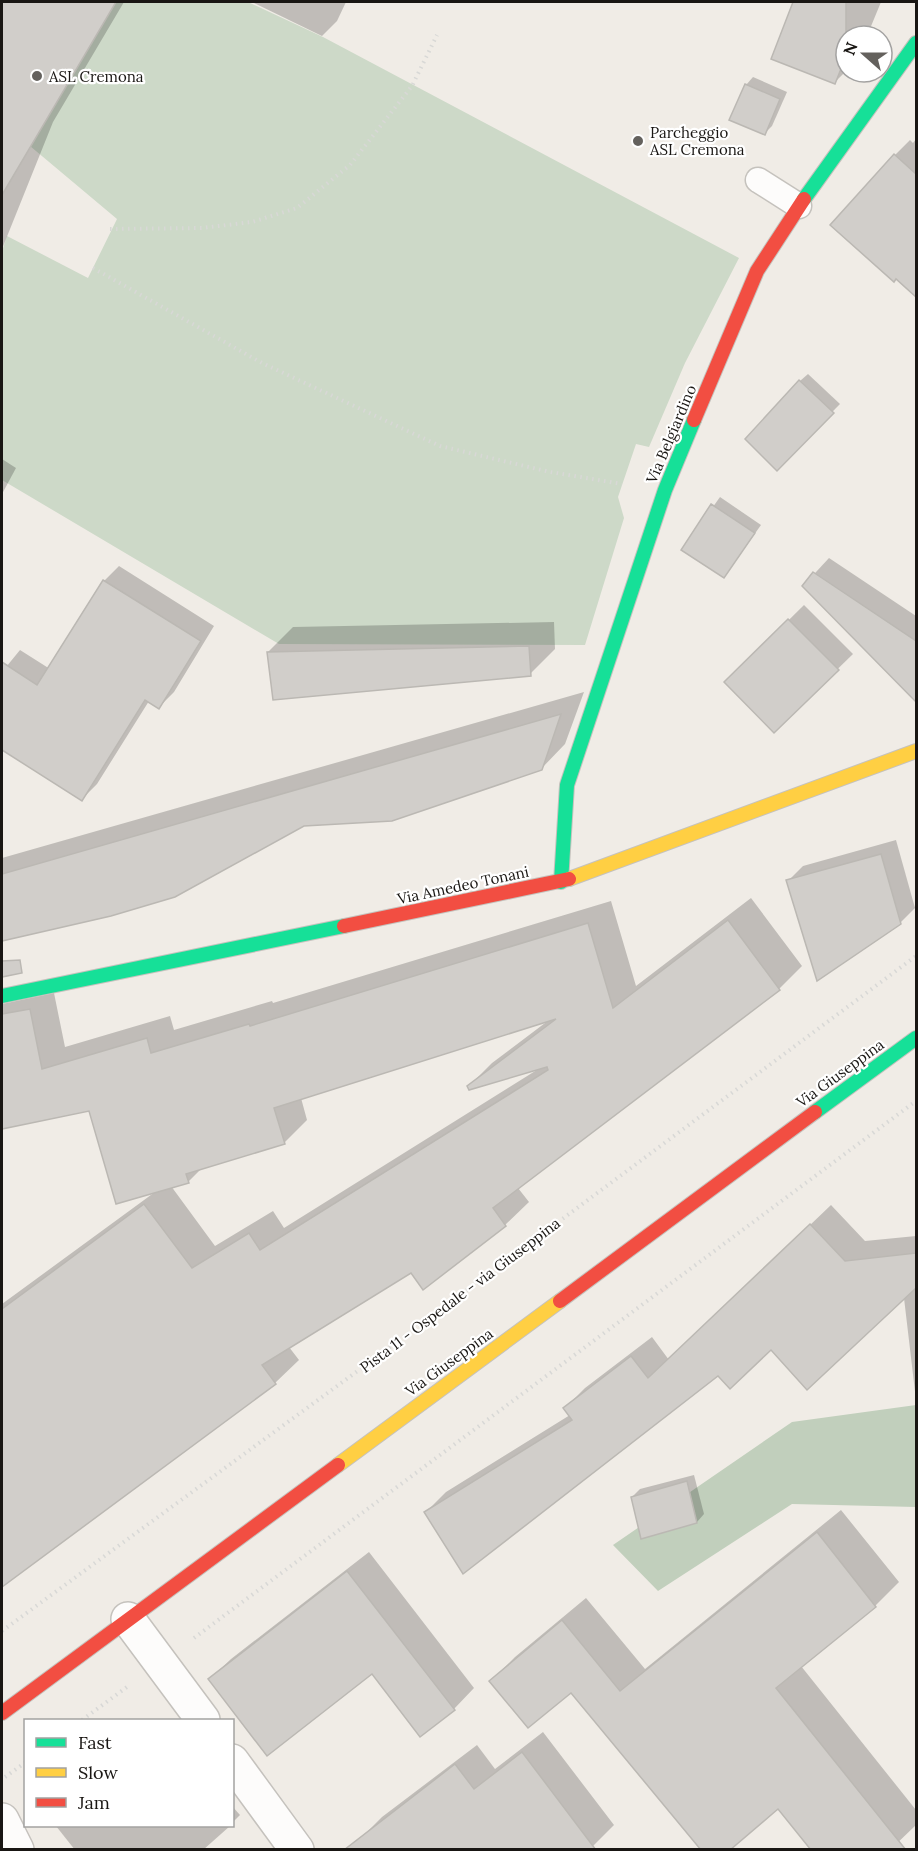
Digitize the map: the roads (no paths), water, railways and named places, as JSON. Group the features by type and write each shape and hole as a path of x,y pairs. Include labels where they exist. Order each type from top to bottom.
{"street":[{"name":"Via Belgiardino","path":"561,882 567,785 665,490 758,271 799,206 916,43"},
{"name":"Via Amedeo Tonani","path":"2,996 561,882 916,751"},
{"name":"Via Giuseppina","path":"2,1713 916,1038"},
{"path":"128,1619 202,1719"},
{"path":"234,1764 297,1850"},
{"path":"2,1820 17,1850"}],"lane":[{"path":"758,180 799,206"}],"place":[{"name":"ASL Cremona","path":"37,76"},
{"name":"Parcheggio ASL Cremona","path":"638,141"}]}
